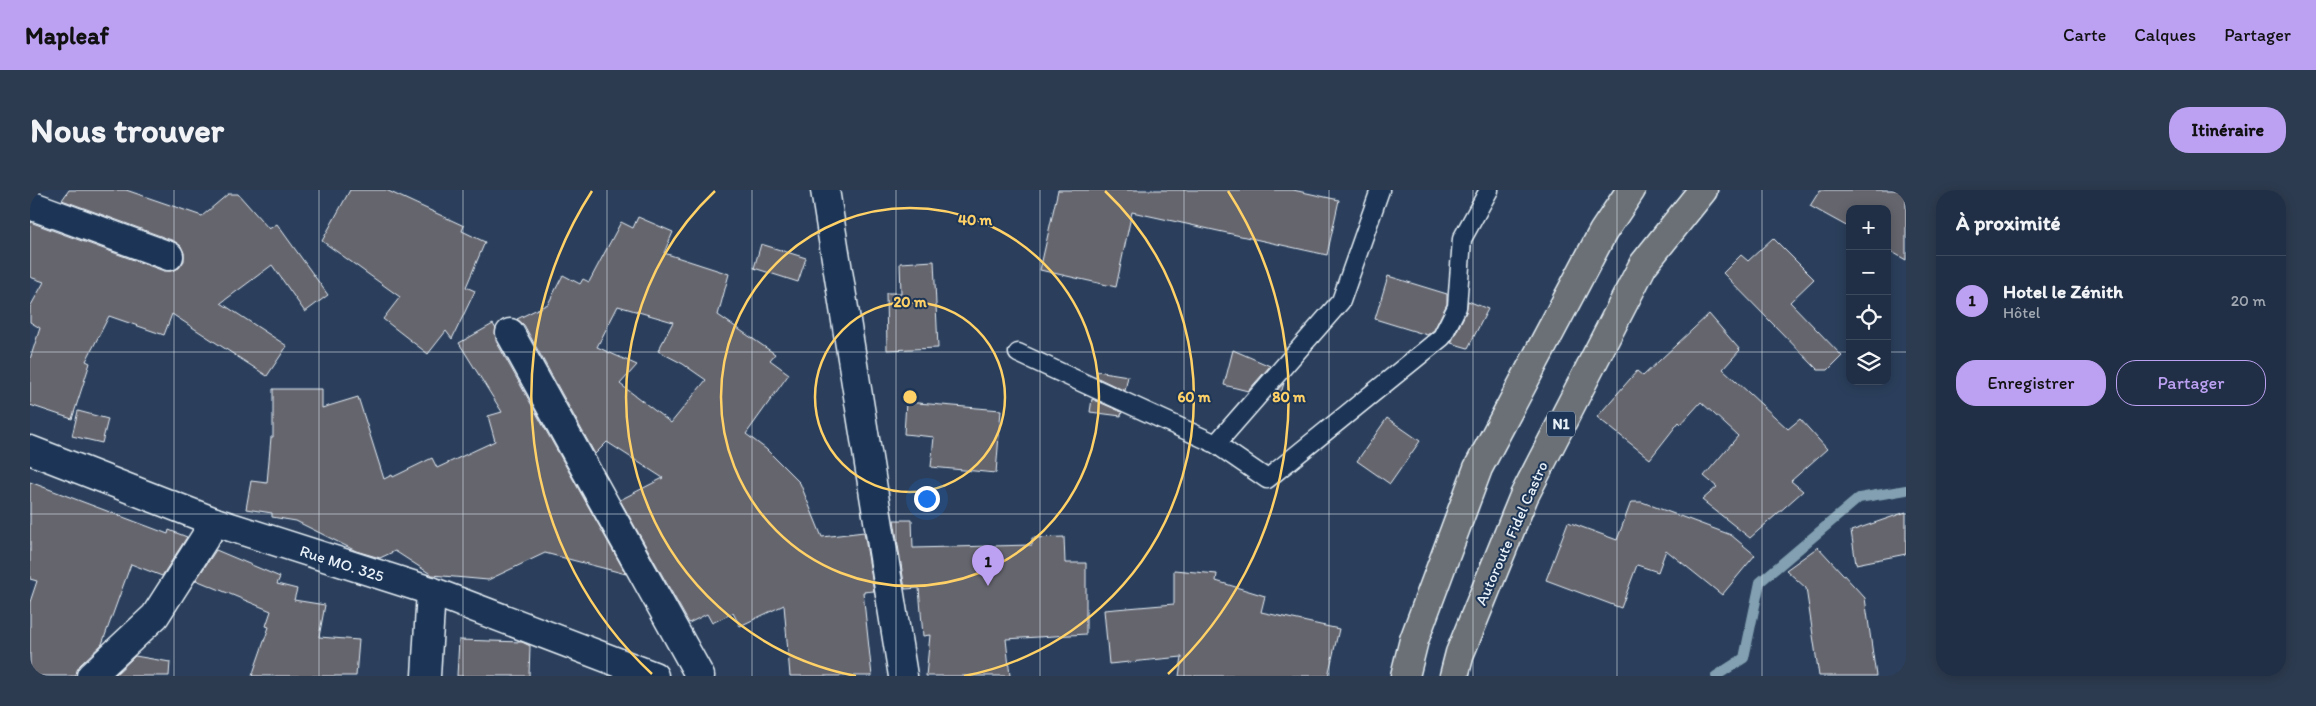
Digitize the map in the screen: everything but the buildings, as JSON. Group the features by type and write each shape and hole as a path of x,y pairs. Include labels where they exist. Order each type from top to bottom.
{"highway":[{"path":"1405,676 1414,640 1478,468 1603,232 1631,190"},
{"name":"Autoroute Fidel Castro","path":"1454,676 1464,644 1524,496 1542,460 1643,265 1703,190"}],"street":[{"path":"825,190 903,676"},
{"path":"30,205 169,256"},
{"path":"510,333 700,676"},
{"name":"Rue MO. 325","path":"30,450 215,522 431,591 654,676"},
{"path":"90,676 155,616 215,522"},
{"path":"426,676 431,591"}],"lane":[{"path":"1216,444 1341,301 1380,190"},
{"path":"1018,353 1216,444 1268,479 1442,337 1457,307 1462,239 1489,190"}],"waterway":[{"path":"1716,676 1744,658 1760,582 1859,498 1906,490"}],"place":[{"name":"Hotel le Zénith","path":"988,586"}]}
